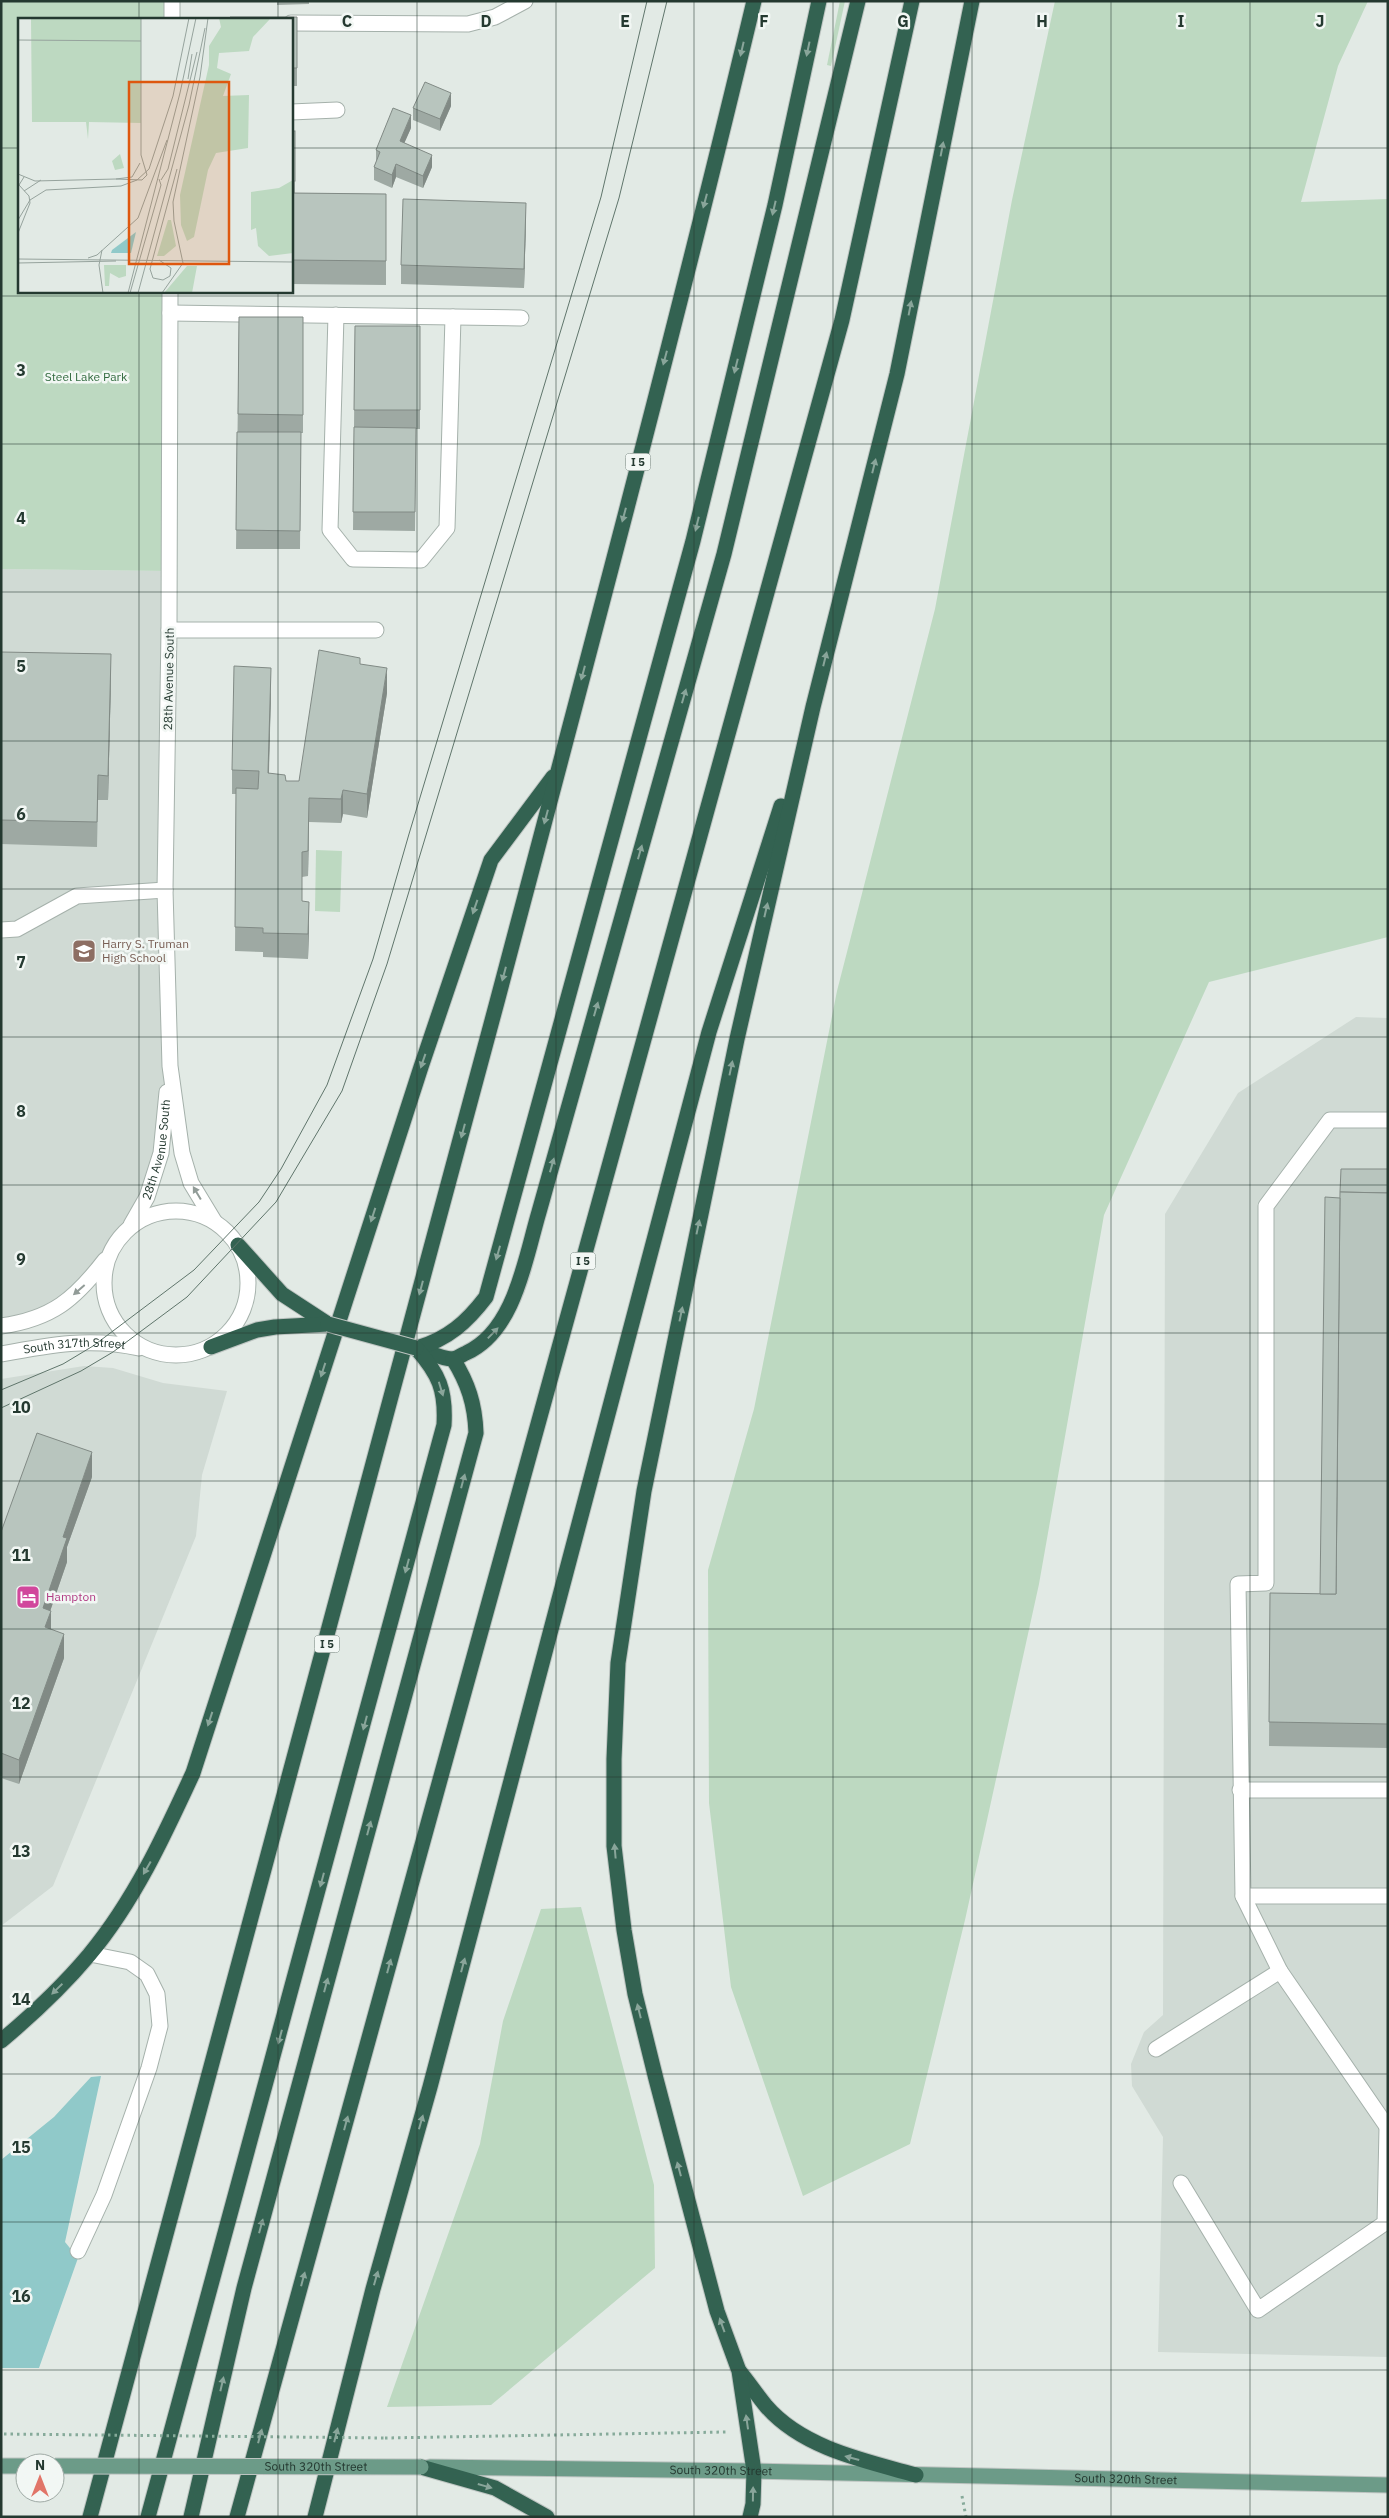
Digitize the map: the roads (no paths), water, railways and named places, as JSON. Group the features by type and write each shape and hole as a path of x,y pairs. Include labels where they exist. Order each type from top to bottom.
{"highway":[{"name":"I 5","path":"90,2517 307,1719 558,770 713,173 754,1"},
{"path":"416,1348 436,1343 453,1332 470,1317 486,1297 693,541 775,205 819,1"},
{"path":"453,1359 473,1350 486,1341 499,1327 509,1311 539,1212 724,554 858,1"},
{"name":"I 5","path":"237,2517 842,320 912,1"},
{"path":"750,2517 753,2504 754,2471 739,2371 717,2311 656,2079 634,1985 614,1846 617,1672 626,1596 644,1491 737,1039 813,707 897,374 972,1"},
{"path":"315,2517 373,2289 430,2087 709,1032 813,707"},
{"path":"1,2041 76,1971 90,1954 134,1891 156,1852 193,1773 421,1067 491,860 558,770"},
{"path":"191,2517 244,2288 476,1433 471,1394 464,1376 453,1359 328,1324 282,1294 238,1246"},
{"path":"212,1347 257,1330 328,1324"},
{"path":"148,2517 444,1425 445,1404 442,1388 432,1367 416,1348"},
{"path":"739,2371 767,2407 795,2430 838,2454 916,2475"},
{"path":"421,2467 494,2488 547,2517"}],"main road":[{"path":"1,2466 15,2466"},
{"name":"South 320th Street","path":"65,2466 421,2467 754,2471 1388,2485"}],"street":[{"path":"172,1 172,18"},
{"path":"292,23 468,24 495,16 525,1"},
{"path":"292,112 337,110"},
{"name":"28th Avenue South","path":"170,292 170,630 166,890 170,1066 182,1153 191,1183 214,1221"},
{"path":"170,313 521,318"},
{"path":"336,315 330,530 353,559 411,560 421,560 447,528 453,317"},
{"path":"170,630 376,630"},
{"path":"1,930 17,928 77,896 166,890"},
{"name":"28th Avenue South","path":"129,1228 147,1197 161,1153 170,1066"},
{"path":"1181,2183 1258,2310 1385,2223 1387,2128 1280,1971 1243,1896 1238,1584 1266,1583 1266,1206 1330,1120 1388,1120"},
{"path":"1,1326 48,1314 83,1288 110,1253 118,1239 129,1228 148,1216 171,1211 193,1212 214,1221 228,1232 238,1246 247,1267 248,1290 242,1313 230,1332 212,1347 184,1355 169,1355 148,1350 128,1338 113,1320 105,1298 104,1275 110,1253"},
{"name":"South 317th Street","path":"1,1354 56,1343 90,1341 116,1343 148,1350"},
{"path":"1240,1790 1388,1790"},
{"path":"1243,1896 1388,1896"},
{"path":"78,2251 104,2195 149,2068 160,2026 157,1994 147,1974 130,1962 90,1954"},
{"path":"1156,2049 1280,1971"}],"water":[{"path":"101,2076 65,2242 78,2258 39,2368 1,2368 1,2160 54,2117 91,2077"}],"tram line":[{"path":"1,1390 63,1364 93,1346 194,1270 259,1202 281,1169 327,1085 373,959 601,197 647,1"},
{"path":"1,1408 81,1371 113,1352 187,1297 276,1202 342,1091 387,964 619,198 667,1"}],"place":[{"name":"Harry S. Truman High School","path":"84,951"},
{"name":"Hampton","path":"28,1597"}],"park label":[{"name":"Steel Lake Park","path":"86,377"}]}
